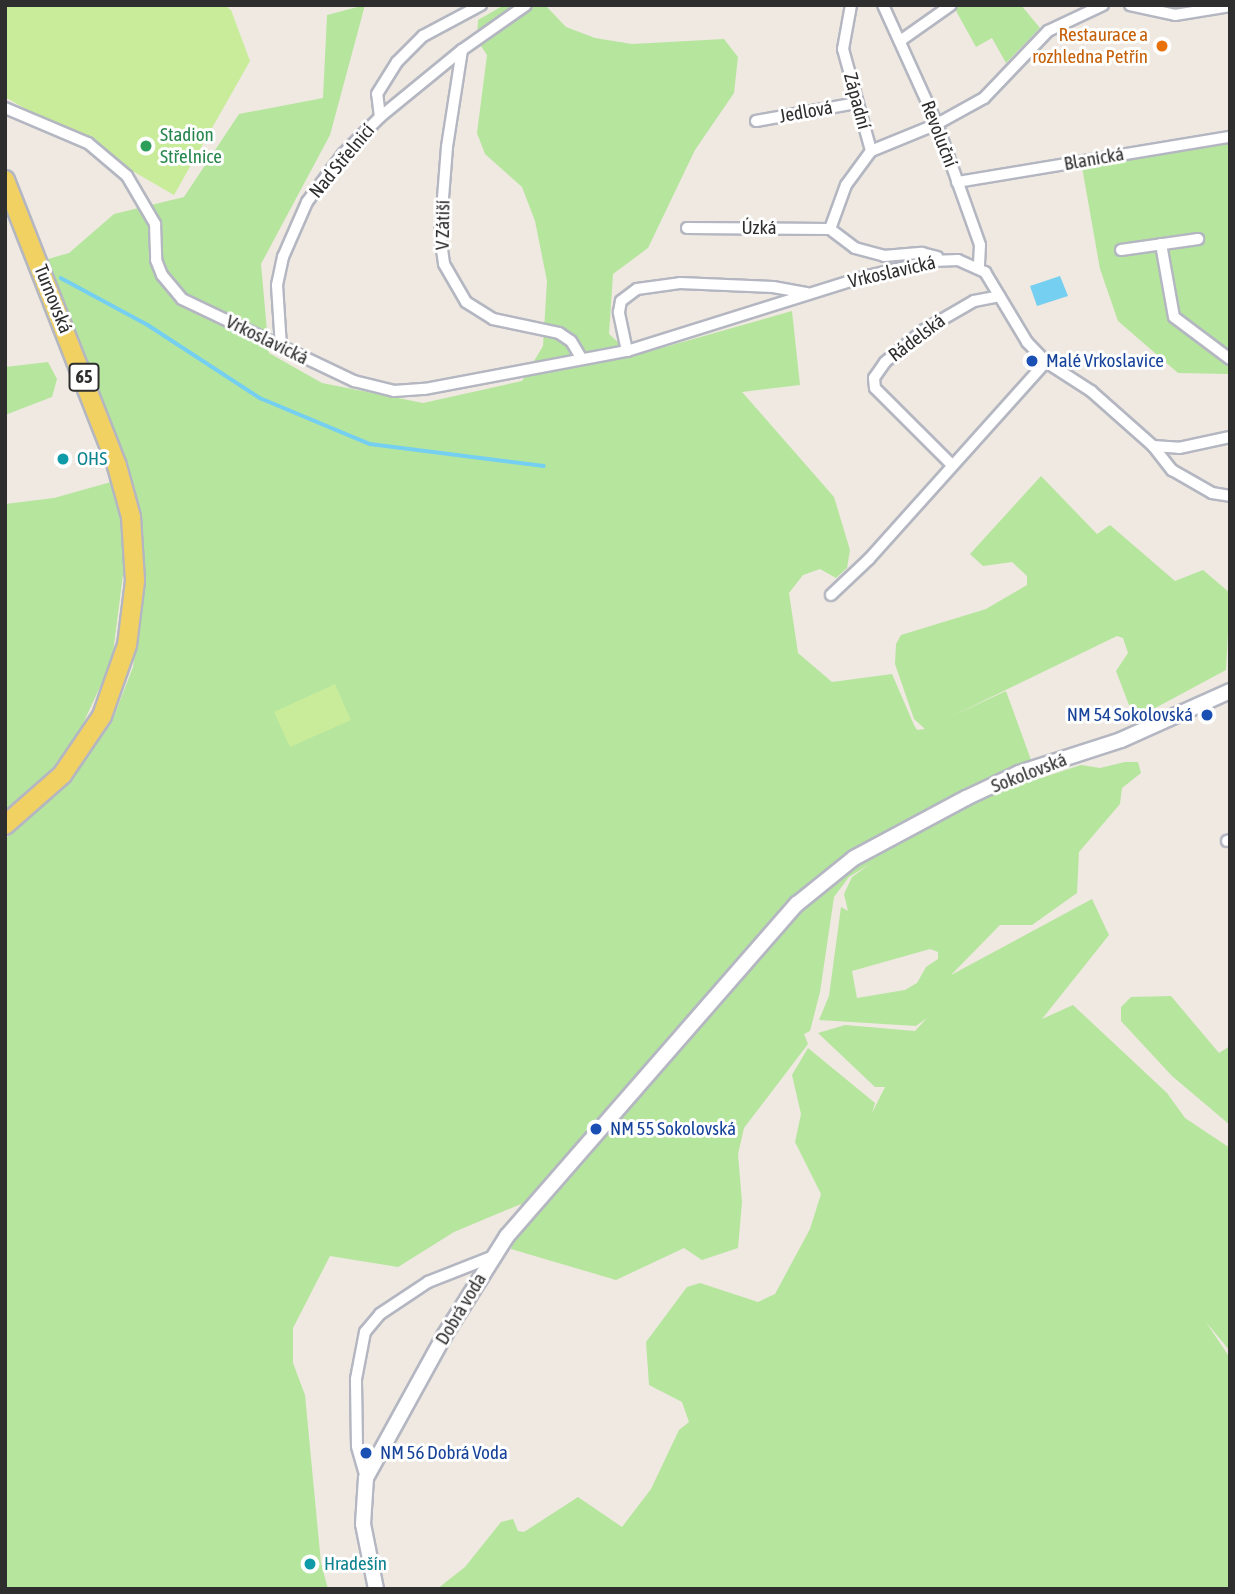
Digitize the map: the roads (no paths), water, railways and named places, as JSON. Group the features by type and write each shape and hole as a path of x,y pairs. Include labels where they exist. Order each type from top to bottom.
{"main road":[{"name":"Turnovská","path":"5,180 121,478 131,517 135,582 125,655 102,716 62,775 5,825"}],"street":[{"path":"380,117 377,94 397,62 423,36 481,5"},
{"name":"Nad Střelnicí","path":"281,347 277,285 283,257 307,202 342,154 380,117 462,50 526,5"},
{"name":"Západní","path":"830,229 846,185 871,151 843,49 851,5"},
{"name":"Revoluční","path":"883,5 937,124 980,245 979,267"},
{"path":"900,41 951,5"},
{"path":"871,151 937,124 994,90 1048,31 1103,5"},
{"path":"1130,5 1175,15 1230,6"},
{"name":"V Zátiší","path":"462,50 447,147 440,235 444,264 466,302 493,319 559,333 571,341 582,359"},
{"name":"Jedlová","path":"756,121 857,103"},
{"name":"Vrkoslavická","path":"5,108 88,143 127,176 155,224 156,260 162,275 182,299 354,381 394,391 627,351 867,276 946,260 979,267"},
{"name":"Blanická","path":"957,182 1230,136"},
{"name":"Úzká","path":"687,228 830,229"},
{"path":"830,229 855,248 884,256 922,253 946,260"},
{"path":"1121,250 1198,239"},
{"path":"1161,244 1174,317 1230,359"},
{"path":"979,267 1027,342 1046,362 1091,391 1153,446 1172,470 1212,493 1230,496"},
{"name":"Vrkoslavická","path":"627,351 619,312 621,301 637,289 680,283 774,287 809,294"},
{"name":"Rádelská","path":"951,465 875,388 874,378 885,362 933,324 974,301 1000,296"},
{"path":"831,595 849,581 1046,362"},
{"path":"1153,446 1179,448 1230,437"},
{"name":"Sokolovská","path":"494,1256 797,904 835,870 1019,773 1121,740 1230,691"},
{"name":"Dobrá voda","path":"366,1478 494,1256"},
{"name":"Dobrá voda","path":"376,1589 363,1524 366,1478 357,1446 356,1379 365,1332 380,1314 428,1282 494,1256"}],"water":[{"path":"1060,276 1068,296 1037,306 1030,286"}],"waterway":[{"path":"61,278 148,325 260,398 370,444 544,466"}],"place":[{"name":"Restaurace a rozhledna Petřín","path":"1162,46"},
{"name":"Stadion Střelnice","path":"146,146"},
{"name":"Malé Vrkoslavice","path":"1032,361"},
{"name":"OHS","path":"63,459"},
{"name":"NM 54 Sokolovská","path":"1207,715"},
{"name":"NM 55 Sokolovská","path":"596,1129"},
{"name":"NM 56 Dobrá Voda","path":"366,1453"},
{"name":"Hradešín","path":"310,1564"}]}
